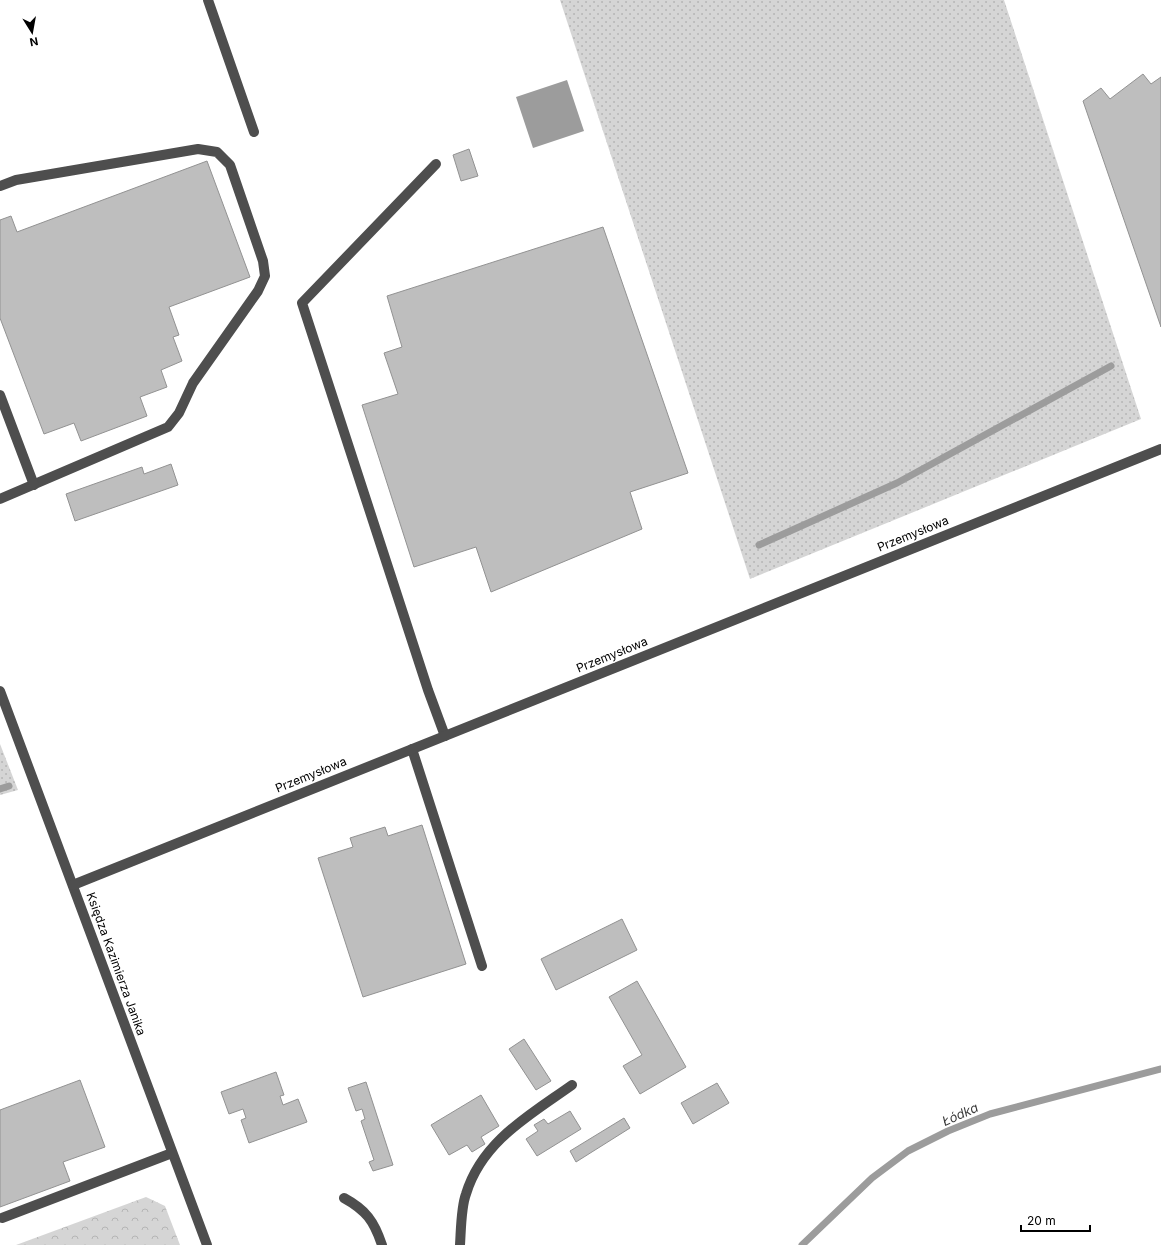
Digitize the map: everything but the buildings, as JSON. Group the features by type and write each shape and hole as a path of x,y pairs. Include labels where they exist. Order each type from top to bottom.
{"street":[{"path":"208,0 254,132"},
{"path":"0,186 16,180 198,149 218,152 230,165 263,261 265,276 258,291 193,382 179,413 168,427 0,499"},
{"path":"436,164 302,303 428,690 445,736"},
{"path":"0,395 34,485"},
{"name":"Przemysłowa","path":"72,885 1161,449"},
{"name":"Księdza Kazimierza Janika","path":"0,691 207,1245"},
{"path":"412,749 482,966"},
{"path":"460,1245 465,1195 472,1177 486,1155 509,1130 572,1085"},
{"path":"2,1218 172,1153"},
{"path":"344,1198 366,1213 377,1231 382,1245"}],"green space":[{"path":"560,0 1004,0 1141,419 750,579"},
{"path":"0,744 18,790 0,795"},
{"path":"146,1197 165,1206 180,1245 16,1245"}],"shaded area":[{"path":"567,80 584,131 533,148 516,97"}],"waterway":[{"path":"759,545 897,483 1111,366"},
{"path":"0,789 9,786"},
{"name":"Łódka","path":"802,1245 872,1178 908,1151 948,1131 990,1114 1161,1069"}]}
